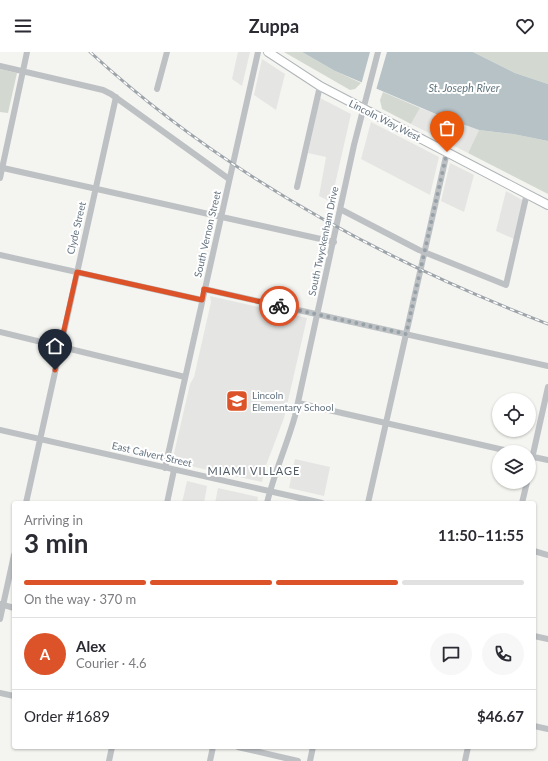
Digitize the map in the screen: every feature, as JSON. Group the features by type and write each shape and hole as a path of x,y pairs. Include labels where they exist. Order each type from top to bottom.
{"main road":[{"name":"Lincoln Way West","path":"268,52 320,86 548,205"}],"street":[{"path":"0,178 2,157 27,52"},
{"path":"157,89 167,52"},
{"name":"South Vernon Street","path":"165,468 258,52"},
{"name":"South Twyckenham Drive","path":"268,501 274,472 286,444 298,403 362,108 378,52"},
{"path":"0,66 103,90 116,97 229,179"},
{"path":"296,187 320,86"},
{"name":"Clyde Street","path":"26,501 116,97"},
{"path":"368,501 447,152"},
{"path":"2,168 334,242"},
{"path":"340,209 424,252 506,285 527,193"},
{"path":"0,254 202,300"},
{"path":"204,289 548,366"},
{"path":"0,332 185,377"},
{"path":"534,445 548,387"},
{"path":"298,403 492,447"},
{"name":"East Calvert Street","path":"0,430 313,501"},
{"path":"536,457 548,460"},
{"path":"167,501 174,470"},
{"path":"522,501 525,489"},
{"path":"536,552 548,555"},
{"path":"0,619 12,563"},
{"path":"2,605 12,608"},
{"path":"536,636 548,639"},
{"path":"0,693 12,696"},
{"path":"536,726 548,729"},
{"path":"109,761 112,749"},
{"path":"210,761 213,749"},
{"path":"247,749 298,761"},
{"path":"310,761 313,749"},
{"path":"465,761 468,749"}],"shaded area":[{"path":"238,52 250,52 242,86 232,79"},
{"path":"284,52 302,52 335,71 361,83 355,89 350,90"},
{"path":"473,52 548,52 548,84 515,73"},
{"path":"262,59 285,74 276,110 254,95"},
{"path":"0,69 17,73 8,113 0,112"},
{"path":"383,92 420,108 411,124 382,109 380,100"},
{"path":"320,98 351,114 331,202 319,196 326,157 308,153"},
{"path":"420,108 479,130 468,153 411,124"},
{"path":"371,122 439,157 430,195 361,159"},
{"path":"479,130 513,134 548,141 548,194 468,153"},
{"path":"450,163 474,175 464,212 441,201"},
{"path":"506,191 524,201 514,239 496,231"},
{"name":"Lincoln Elementary School","path":"210,296 307,318 284,418 265,468 262,482 172,462 190,384 194,377 211,302"},
{"path":"295,459 330,467 324,496 289,488"},
{"path":"187,481 207,486 204,501 182,501"},
{"path":"218,488 258,497 257,501 215,501"}],"water":[{"name":"St. Joseph River","path":"302,52 473,52 515,73 548,84 548,141 513,134 479,130 443,117 335,71"}],"pier":[{"path":"370,52 387,52 376,90 361,85"}],"railway":[{"path":"90,52 140,96 193,137 306,209 365,242 425,272 548,324"}],"way so far":[{"path":"279,306 406,334 447,152"}],"place":[{"name":"Lincoln Elementary School","path":"237,401"}],"district":[{"name":"MIAMI VILLAGE","path":"254,470"}],"route":[{"path":"55,370 77,272 202,300 204,289 279,306"}]}
